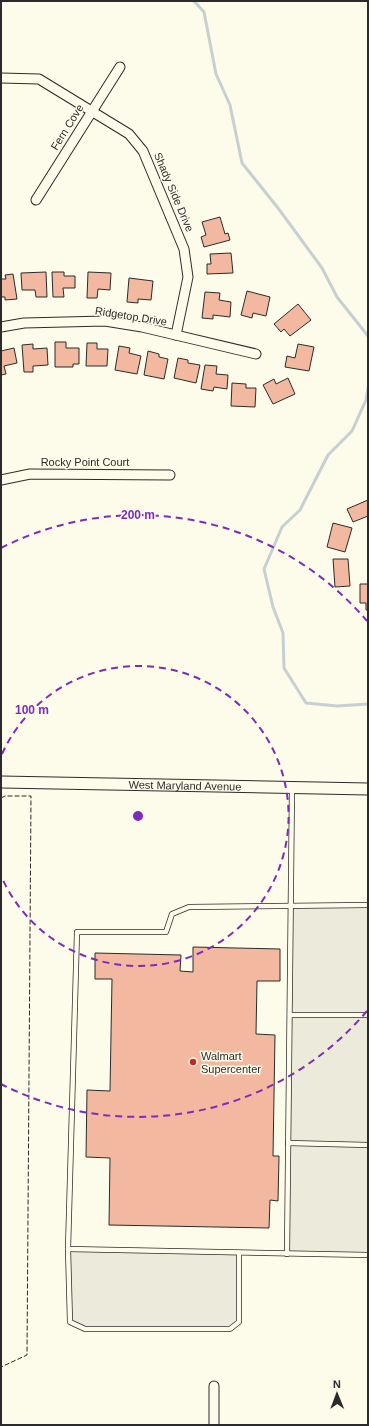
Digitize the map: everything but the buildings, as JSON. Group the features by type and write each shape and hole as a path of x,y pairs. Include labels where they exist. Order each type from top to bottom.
{"street":[{"name":"Fern Cove","path":"36,200 120,67"},
{"name":"Shady Side Drive","path":"1,78 39,79 129,134 143,151 184,249 188,277 176,335"},
{"name":"Ridgetop Drive","path":"1,327 24,323 105,321 176,335 256,354"},
{"name":"Rocky Point Court","path":"1,480 30,474 170,475"},
{"name":"West Maryland Avenue","path":"1,782 368,789"},
{"path":"214,1386 214,1425"}],"lane":[{"path":"287,1254 292,788"},
{"path":"239,1253 238,1322 230,1329 85,1329 70,1322 68,1249 77,932 166,932 172,914 190,907 368,906"},
{"path":"290,1015 368,1015"},
{"path":"288,1143 368,1145"},
{"path":"68,1249 368,1255"}],"shaded area":[{"path":"368,905 368,1255 287,1254 291,906"},
{"path":"68,1249 239,1253 239,1322 230,1329 85,1329 70,1322"}],"waterway":[{"path":"194,1 204,12 216,74 230,105 242,163 278,208 322,268 337,297 368,336"},
{"path":"368,388 366,400 352,431 328,455 300,510 282,527 264,569 273,607 283,633 284,668 306,703 337,706 368,704"}],"fence":[{"path":"1,798 5,796 31,796 27,1355 1,1367"}],"place":[{"name":"Walmart Supercenter","path":"193,1062"}]}
